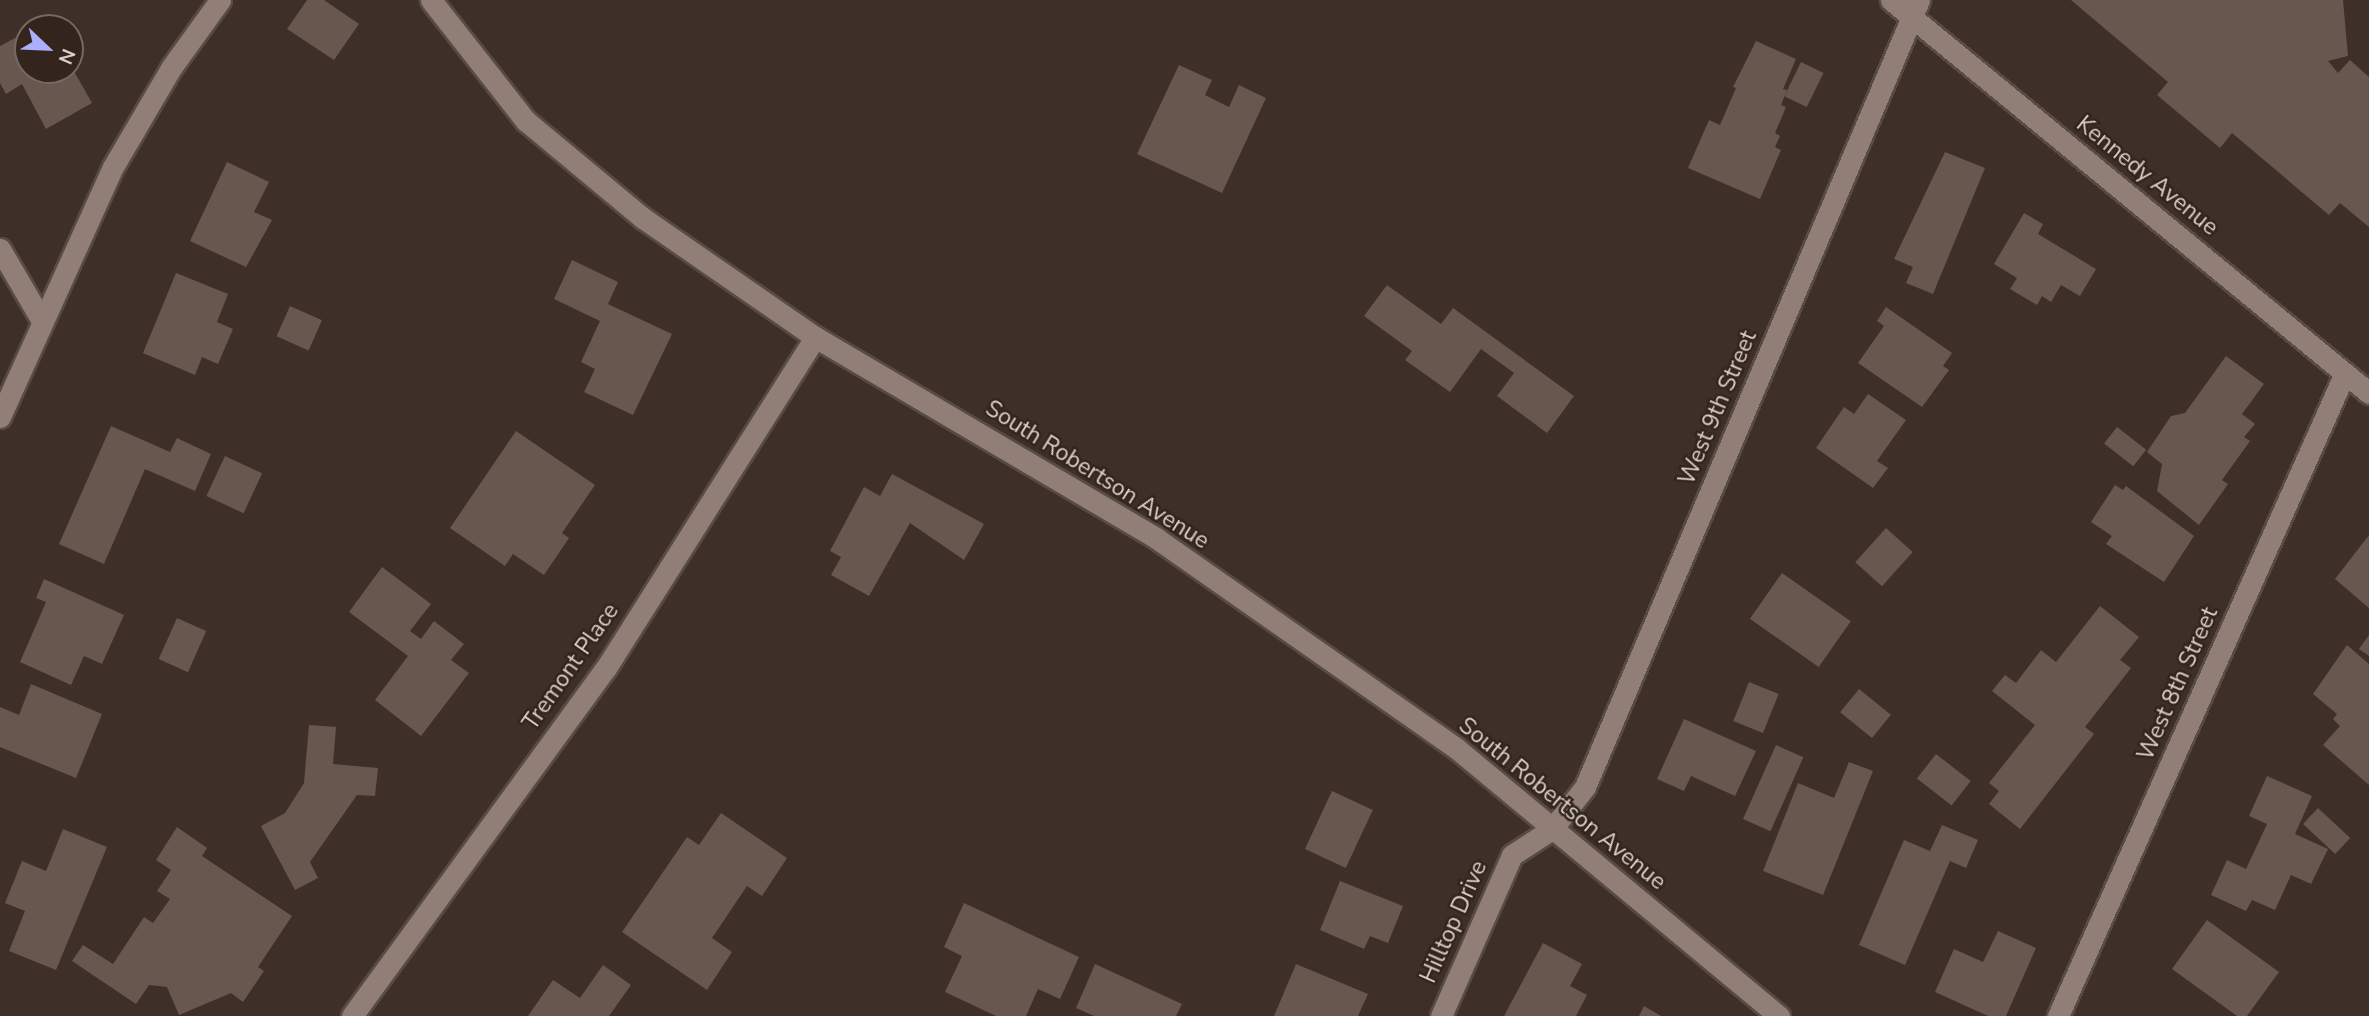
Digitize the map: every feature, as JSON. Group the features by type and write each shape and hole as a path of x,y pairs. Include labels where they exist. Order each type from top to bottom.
{"street":[{"path":"0,417 113,167 171,68 220,0"},
{"name":"South Robertson Avenue","path":"431,0 526,121 643,218 816,337 1156,538 1456,748 1779,1016"},
{"name":"Kennedy Avenue","path":"1891,0 1915,9 2369,394"},
{"name":"West 9th Street","path":"1552,829 1585,787 1915,9"},
{"path":"0,249 42,321"},
{"name":"Tremont Place","path":"352,1016 606,668 816,337"},
{"name":"West 8th Street","path":"2058,1016 2345,373"},
{"name":"Hilltop Drive","path":"1441,1016 1512,855 1552,829"}],"building":[{"path":"307,0 324,0 359,24 334,60 287,29"},
{"path":"2071,0 2343,0 2348,56 2328,61 2338,73 2350,60 2369,77 2369,227 2340,203 2329,215 2232,133 2220,148 2157,95 2168,82"},
{"path":"14,38 14,84 22,84 6,94 0,83 0,46"},
{"path":"1756,41 1796,59 1783,89 1787,90 1781,105 1786,107 1775,133 1780,136 1775,147 1781,150 1760,199 1688,168 1709,120 1720,125 1736,88 1733,87"},
{"path":"1801,62 1823,73 1807,107 1784,96"},
{"path":"1179,65 1212,80 1205,95 1229,107 1239,85 1266,98 1222,193 1137,154"},
{"path":"22,84 81,84 92,103 46,129"},
{"path":"1945,152 1985,168 1933,294 1906,283 1913,267 1894,259"},
{"path":"227,162 269,182 254,212 272,220 246,267 190,241"},
{"path":"2024,213 2043,224 2038,234 2096,269 2080,296 2061,285 2051,302 2042,296 2037,305 2010,289 2017,278 1994,264"},
{"path":"572,260 618,282 608,304 672,334 633,415 584,392 595,369 581,362 600,321 554,299"},
{"path":"176,273 228,294 217,322 233,329 218,364 202,357 195,375 143,353"},
{"path":"1387,285 1441,324 1453,308 1574,396 1547,433 1497,396 1514,373 1481,349 1450,392 1405,360 1412,351 1364,316"},
{"path":"290,306 322,320 309,350 277,336"},
{"path":"1886,307 1952,353 1943,366 1949,370 1922,407 1858,363 1884,326 1877,321"},
{"path":"2226,356 2264,384 2242,414 2255,424 2244,437 2250,441 2222,480 2228,484 2199,525 2157,491 2162,464 2147,452 2171,416 2185,413"},
{"path":"1868,394 1906,420 1877,461 1888,468 1873,488 1816,448 1844,407 1854,414"},
{"path":"111,426 170,452 177,438 211,454 195,491 145,469 104,564 59,544"},
{"path":"2117,427 2146,450 2133,466 2104,444"},
{"path":"516,431 595,485 562,533 569,538 544,575 513,554 505,566 450,528"},
{"path":"225,456 262,473 244,513 206,496"},
{"path":"892,474 984,524 964,560 910,523 869,596 831,575 841,557 830,551 864,487 880,496"},
{"path":"2115,485 2123,490 2126,486 2194,536 2164,582 2106,544 2112,536 2091,522"},
{"path":"1886,528 1913,552 1882,586 1855,562"},
{"path":"2369,535 2369,608 2335,579"},
{"path":"382,567 431,604 410,631 421,639 434,621 464,644 451,660 469,673 421,736 375,700 408,656 349,612"},
{"path":"1782,573 1851,621 1819,667 1750,619"},
{"path":"44,579 124,615 102,664 84,656 71,685 20,662 46,602 36,598"},
{"path":"2100,606 2139,637 2120,660 2131,668 2085,727 2094,734 2020,829 1989,804 1999,791 1989,783 2035,725 1992,691 2005,675 2016,683 2041,650 2056,662"},
{"path":"177,618 206,631 188,672 159,659"},
{"path":"2369,635 2369,656 2359,649"},
{"path":"2347,645 2369,664 2369,785 2323,745 2340,726 2333,719 2337,714 2313,694"},
{"path":"1749,682 1779,694 1763,733 1733,721"},
{"path":"31,684 102,714 76,778 0,747 0,707 19,715"},
{"path":"1859,689 1891,715 1872,738 1840,712"},
{"path":"1684,719 1756,751 1735,796 1691,776 1684,791 1657,779"},
{"path":"309,725 336,727 333,764 378,768 375,796 357,795 310,862 318,878 295,890 261,826 285,813 304,783"},
{"path":"1776,745 1803,757 1770,831 1743,819"},
{"path":"1936,754 1971,781 1952,806 1917,778"},
{"path":"1849,762 1873,771 1823,895 1763,871 1798,783 1834,798"},
{"path":"2267,776 2312,796 2295,834 2328,849 2311,884 2291,875 2275,910 2252,900 2246,911 2211,895 2227,860 2246,869 2267,824 2249,816"},
{"path":"1332,791 1373,810 1346,868 1305,849"},
{"path":"2318,808 2350,838 2335,854 2303,824"},
{"path":"721,813 787,858 762,896 747,886 712,938 732,952 707,990 622,932 687,837 699,845"},
{"path":"1942,825 1978,840 1966,868 1950,861 1905,965 1859,945 1904,840 1930,851"},
{"path":"177,827 207,848 202,856 292,916 258,967 264,971 243,1002 231,993 179,1015 167,987 149,985 136,1004 72,961 83,945 113,964 144,917 153,923 170,899 157,891 171,870 156,860"},
{"path":"63,829 107,847 56,970 9,951 25,911 5,903 22,861 46,871"},
{"path":"1340,881 1403,906 1388,943 1370,936 1364,949 1320,930"},
{"path":"964,903 1079,957 1060,999 1038,989 1026,1016 996,1016 945,992 962,956 944,947"},
{"path":"2207,920 2279,972 2247,1016 2237,1016 2172,969"},
{"path":"1998,931 2036,948 2006,1016 1988,1016 1935,992 1954,949 1983,962"},
{"path":"1543,943 1582,964 1570,986 1587,995 1576,1016 1504,1016"},
{"path":"1095,964 1182,1004 1176,1016 1094,1016 1076,1008"},
{"path":"1296,964 1368,994 1358,1016 1274,1016"},
{"path":"603,965 631,985 609,1016 528,1016 553,980 580,998"},
{"path":"1644,1006 1661,1016 1639,1016"}]}
